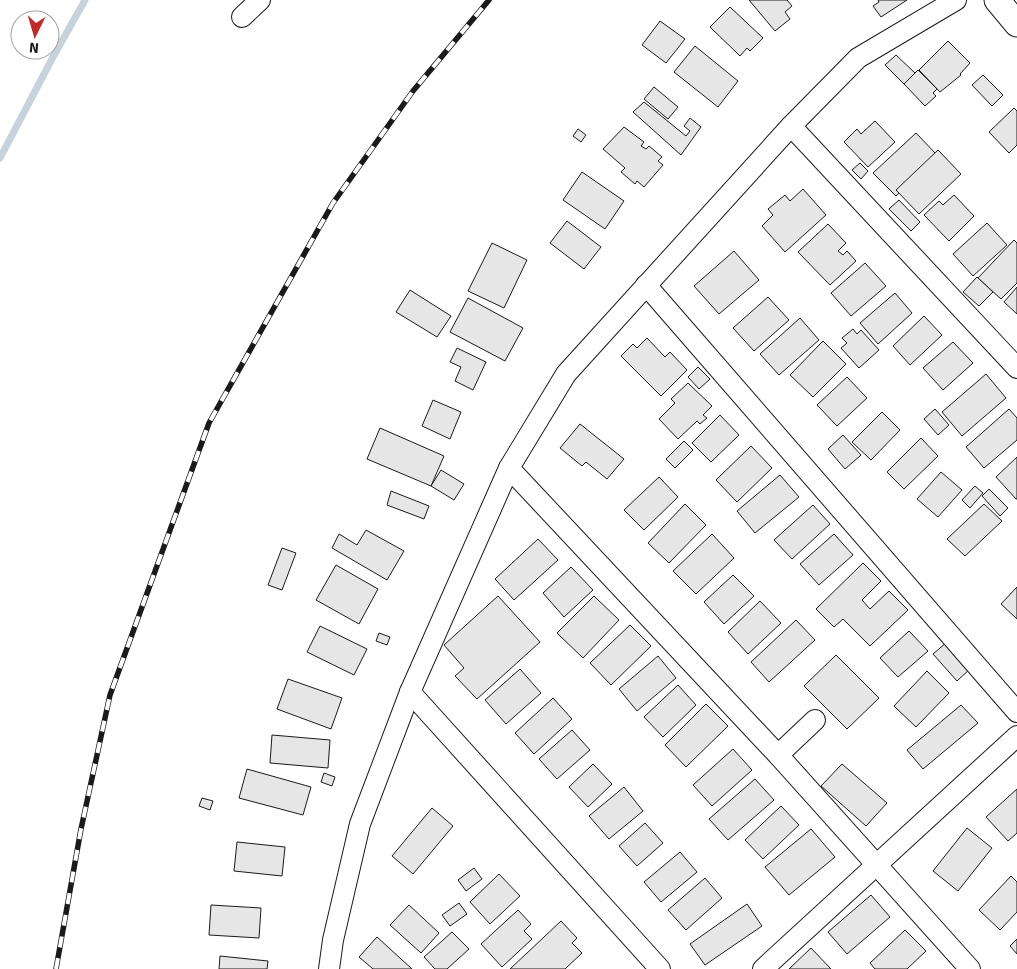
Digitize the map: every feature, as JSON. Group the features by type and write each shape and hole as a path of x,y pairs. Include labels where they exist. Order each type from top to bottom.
{"street":[{"path":"242,17 260,0"},
{"path":"329,969 360,824 410,692 509,468 566,374 791,126 858,58 956,0"},
{"path":"997,0 1017,24"},
{"path":"791,126 1017,368"},
{"path":"646,285 1017,712"},
{"path":"509,468 778,755 970,969"},
{"path":"410,692 660,969"},
{"path":"778,755 815,720"},
{"path":"763,969 1017,736"}],"building":[{"path":"749,0 787,0 792,6 785,12 790,19 775,31"},
{"path":"878,0 907,0 881,17 873,6 879,2"},
{"path":"730,7 763,38 750,51 747,48 740,56 710,27"},
{"path":"660,21 685,39 666,63 642,45"},
{"path":"948,41 970,63 961,75 940,92 919,70"},
{"path":"695,46 738,81 718,107 674,72"},
{"path":"896,55 915,73 904,84 885,65"},
{"path":"918,70 937,89 933,93 936,96 925,106 904,84"},
{"path":"983,75 1003,95 992,106 972,85"},
{"path":"654,87 678,107 668,119 644,99"},
{"path":"644,102 686,136 690,131 684,126 690,118 701,127 681,155 633,112"},
{"path":"1014,108 1017,111 1017,145 1009,153 989,132"},
{"path":"875,121 895,142 868,167 844,142 857,129 861,134"},
{"path":"624,127 644,142 641,146 646,149 649,146 662,157 658,161 663,165 644,187 637,181 635,184 621,172 625,168 603,149"},
{"path":"578,129 586,135 581,142 573,136"},
{"path":"916,133 938,156 896,196 873,173"},
{"path":"938,150 961,174 919,214 896,190"},
{"path":"860,163 868,171 861,179 852,170"},
{"path":"582,172 624,201 605,229 563,200"},
{"path":"803,189 826,215 785,252 762,226 773,215 768,209 785,195 790,201"},
{"path":"954,195 974,216 949,241 924,215 939,201 943,205"},
{"path":"899,200 920,222 911,231 889,209"},
{"path":"567,221 601,247 584,269 550,243"},
{"path":"987,223 1007,245 973,276 953,254"},
{"path":"828,224 846,243 838,251 843,255 847,251 856,261 830,285 798,252"},
{"path":"1014,240 1017,243 1017,283 1001,299 978,278"},
{"path":"492,243 527,260 504,308 468,291"},
{"path":"734,251 759,280 719,314 694,286"},
{"path":"865,263 886,286 851,316 831,293"},
{"path":"977,277 993,292 979,306 963,292"},
{"path":"1017,287 1017,314 1004,302"},
{"path":"410,290 451,316 437,337 396,312"},
{"path":"895,293 912,313 878,344 860,323"},
{"path":"768,297 789,320 754,351 733,328"},
{"path":"468,298 523,328 505,361 450,332"},
{"path":"924,316 942,335 910,365 893,346"},
{"path":"800,318 819,340 779,375 760,354"},
{"path":"853,329 857,334 861,330 879,350 859,368 841,348 847,343 842,338"},
{"path":"647,338 665,357 670,352 687,370 661,396 621,356 633,344 637,348"},
{"path":"823,341 846,364 813,397 790,375"},
{"path":"953,342 973,363 943,390 923,368"},
{"path":"457,348 486,362 473,390 455,381 461,367 450,362"},
{"path":"698,367 710,379 699,389 688,377"},
{"path":"986,374 1006,398 962,436 942,412"},
{"path":"847,377 867,398 837,426 817,405"},
{"path":"688,383 712,406 703,415 707,418 700,424 697,421 678,439 659,419 675,403 671,399"},
{"path":"433,400 461,412 450,439 422,426"},
{"path":"935,409 949,425 938,435 924,419"},
{"path":"1009,409 1017,418 1017,440 984,468 966,447"},
{"path":"882,412 900,430 871,460 852,442"},
{"path":"720,415 739,435 711,462 692,443"},
{"path":"580,424 624,459 607,479 586,462 582,466 560,448"},
{"path":"380,428 444,456 431,486 367,459"},
{"path":"843,435 861,455 845,469 828,449"},
{"path":"921,438 938,456 904,489 887,472"},
{"path":"684,441 693,450 675,468 666,459"},
{"path":"751,446 772,468 737,502 716,480"},
{"path":"1017,457 1017,499 1016,499 996,477"},
{"path":"441,470 464,484 454,500 431,486"},
{"path":"941,472 962,490 938,517 917,499"},
{"path":"780,475 799,497 755,533 737,511"},
{"path":"659,477 678,497 644,530 624,510"},
{"path":"975,486 983,493 970,508 962,500"},
{"path":"989,489 1008,508 1000,516 982,496"},
{"path":"391,491 429,506 424,519 387,505"},
{"path":"685,504 706,525 669,563 648,543"},
{"path":"984,504 1002,521 965,556 947,539"},
{"path":"813,505 830,524 792,559 774,540"},
{"path":"366,530 404,551 387,580 332,548 339,534 357,545"},
{"path":"712,534 734,558 696,594 673,571"},
{"path":"834,534 853,555 819,585 800,564"},
{"path":"538,539 558,560 514,600 495,579"},
{"path":"282,548 296,553 282,590 268,585"},
{"path":"863,563 881,581 862,600 870,609 889,591 908,610 870,646 843,619 834,627 816,609"},
{"path":"336,565 378,589 359,624 316,600"},
{"path":"571,567 593,590 564,617 543,593"},
{"path":"733,575 754,596 724,624 704,602"},
{"path":"1017,587 1017,619 1001,604"},
{"path":"498,596 540,642 477,699 455,676 464,668 444,645"},
{"path":"594,596 619,620 583,658 557,633"},
{"path":"760,601 781,623 748,654 728,632"},
{"path":"796,620 815,640 769,682 751,662"},
{"path":"630,625 651,646 611,685 590,663"},
{"path":"320,626 367,649 354,675 307,652"},
{"path":"909,631 928,651 898,677 880,658"},
{"path":"379,633 390,637 387,645 376,641"},
{"path":"947,642 971,668 957,681 933,654"},
{"path":"836,655 879,698 847,729 804,686"},
{"path":"658,656 676,678 637,711 619,689"},
{"path":"520,669 541,693 506,724 485,700"},
{"path":"927,671 949,693 916,727 894,706"},
{"path":"288,679 342,698 331,729 277,709"},
{"path":"678,685 696,705 663,737 644,717"},
{"path":"553,698 572,719 534,754 515,733"},
{"path":"706,704 728,726 686,767 665,745"},
{"path":"961,705 978,723 923,769 907,750"},
{"path":"572,730 590,750 557,779 539,759"},
{"path":"272,735 330,740 328,768 270,763"},
{"path":"733,749 752,770 712,806 693,785"},
{"path":"593,764 612,784 588,807 569,787"},
{"path":"842,764 887,803 866,826 821,786"},
{"path":"247,769 311,787 303,815 239,798"},
{"path":"324,773 335,777 332,786 321,782"},
{"path":"755,779 774,800 728,840 709,819"},
{"path":"624,787 643,811 609,839 589,816"},
{"path":"1017,789 1017,833 1008,841 986,817"},
{"path":"202,798 213,801 210,810 199,806"},
{"path":"781,806 799,825 763,859 745,840"},
{"path":"432,808 453,826 413,874 392,856"},
{"path":"645,823 663,843 637,866 619,846"},
{"path":"967,828 992,848 958,891 933,871"},
{"path":"811,829 835,857 789,895 765,867"},
{"path":"237,842 285,847 282,876 234,871"},
{"path":"680,852 697,872 661,902 644,882"},
{"path":"474,868 482,879 466,891 458,880"},
{"path":"499,874 520,896 490,924 470,902"},
{"path":"1011,876 1017,882 1017,912 1000,930 979,910"},
{"path":"705,878 722,898 686,930 668,910"},
{"path":"871,895 890,917 847,954 828,932"},
{"path":"459,903 467,914 450,926 442,915"},
{"path":"747,904 762,926 705,965 690,944"},
{"path":"211,905 261,908 259,938 209,935"},
{"path":"409,905 439,933 421,953 390,925"},
{"path":"518,910 531,924 524,931 532,939 502,967 481,944"},
{"path":"561,921 577,938 572,943 582,953 565,969 510,969"},
{"path":"905,930 926,951 907,969 875,969 870,963"},
{"path":"452,932 469,949 447,969 435,969 424,957"},
{"path":"377,937 412,969 373,969 359,957"},
{"path":"1017,939 1017,954 1010,946"},
{"path":"811,948 831,969 789,969"},
{"path":"220,956 268,961 267,969 219,969"}],"waterway":[{"path":"0,158 85,0"}],"railway":[{"path":"56,969 81,829 110,695 209,423 333,203 413,91 489,0"}]}
